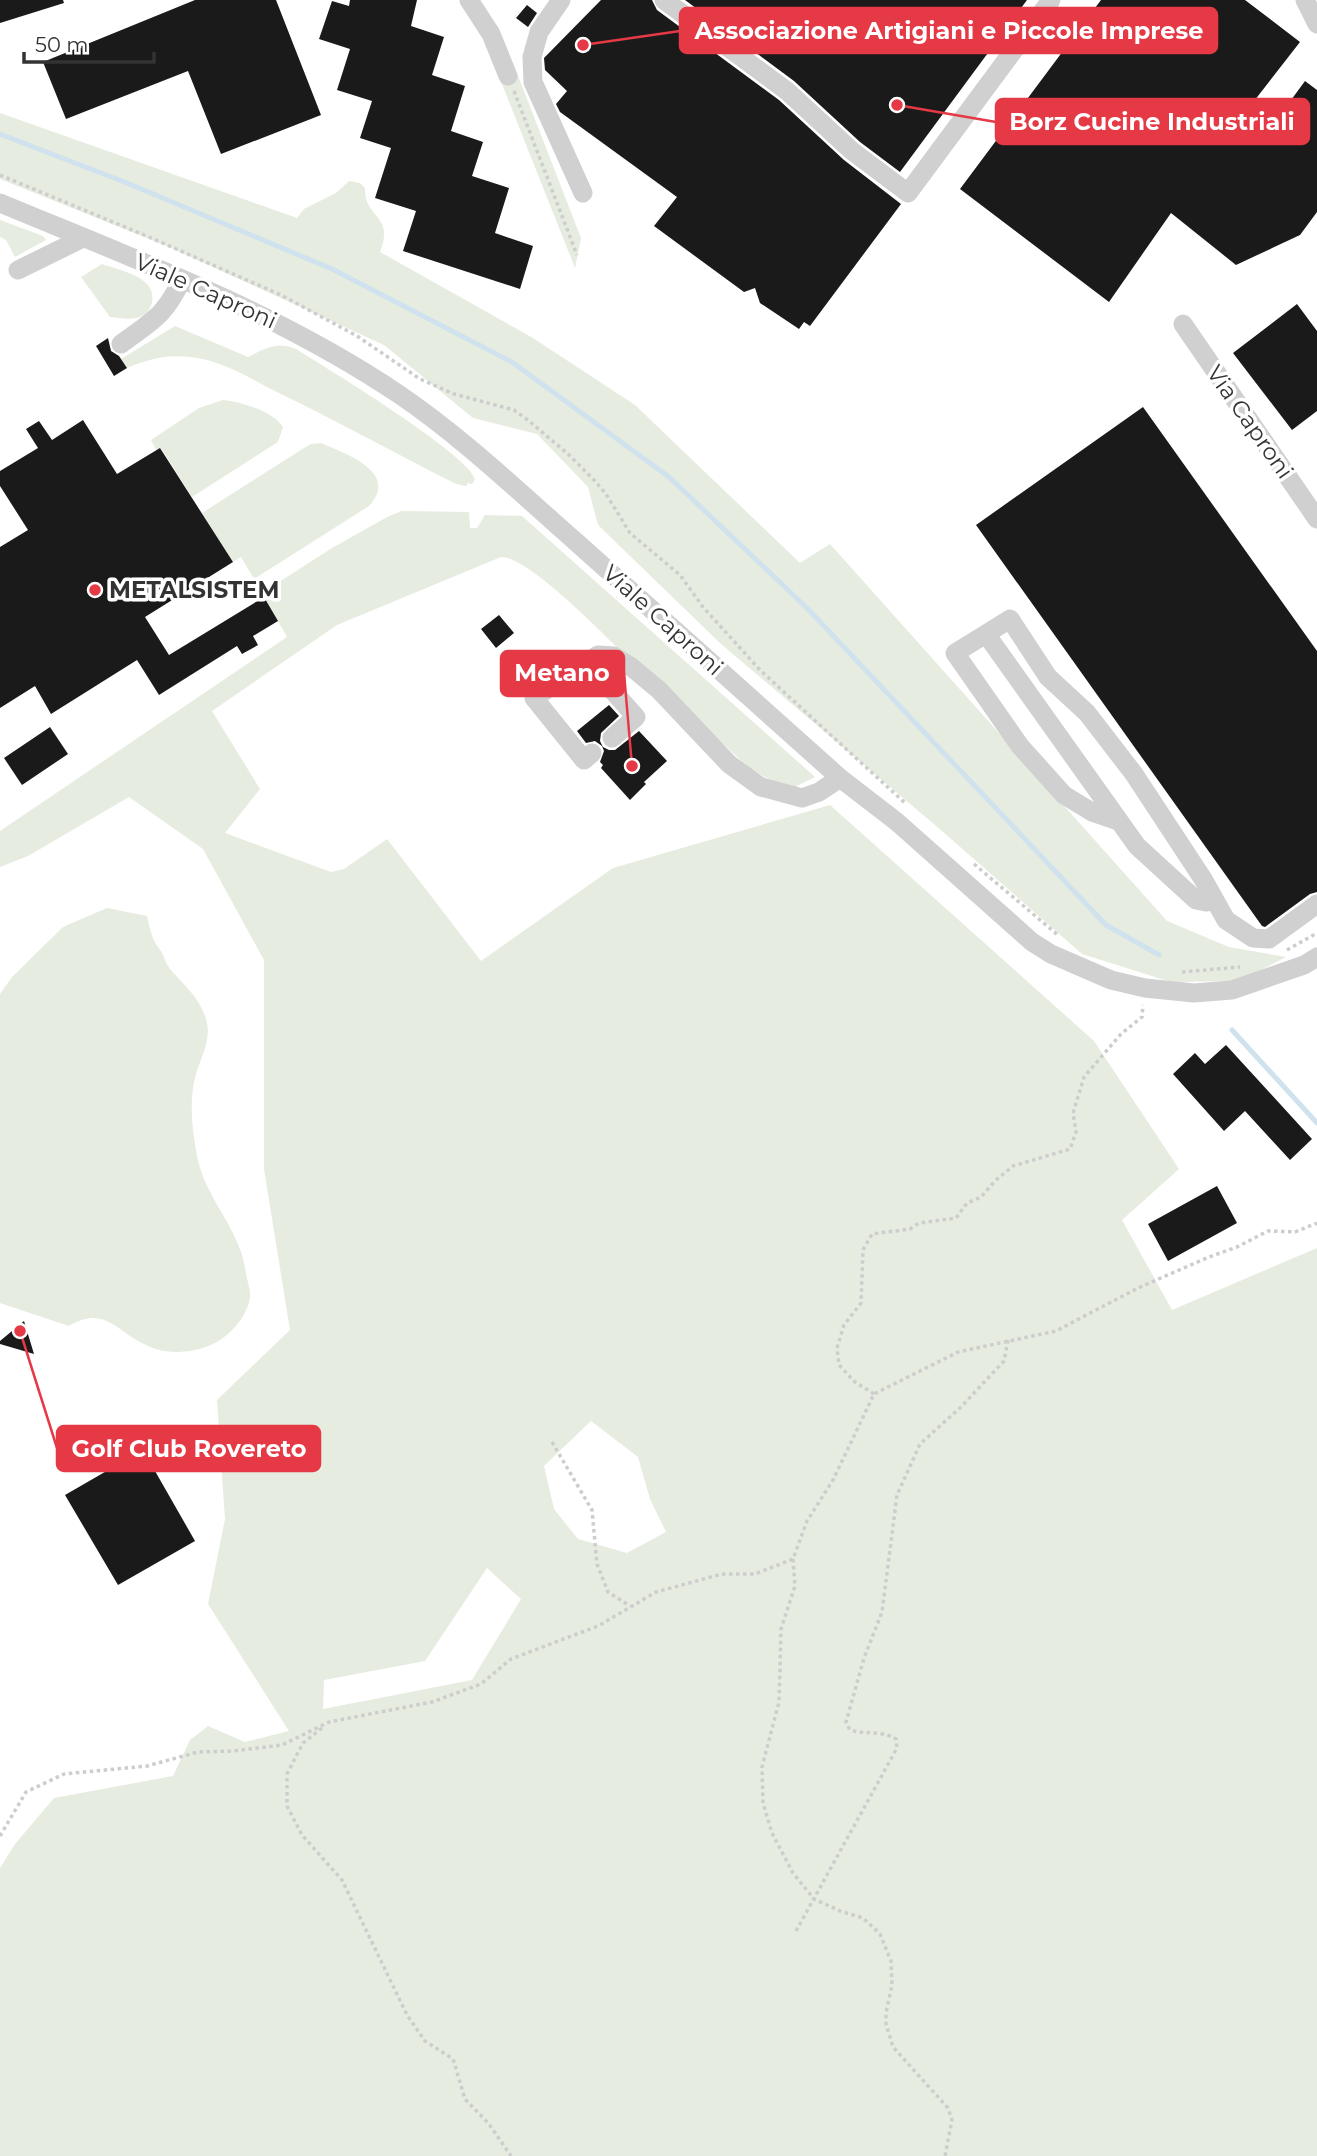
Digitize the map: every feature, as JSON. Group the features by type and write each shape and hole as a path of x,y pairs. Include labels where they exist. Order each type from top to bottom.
{"street":[{"path":"469,0 491,34 508,76"},
{"path":"561,0 539,32 532,57 533,82 583,193"},
{"path":"664,0 788,90 852,152 908,193 1051,0"},
{"path":"1305,0 1317,24"},
{"name":"Viale Caproni","path":"0,203 259,313 331,351 444,427 840,778 897,822 1032,942 1051,954 1111,980 1145,988 1194,993 1232,990 1304,965 1317,957"},
{"path":"18,270 83,238"},
{"path":"121,344 159,317 173,300 182,279"},
{"name":"Via Caproni","path":"1183,324 1317,519"},
{"path":"1118,821 1092,812 1064,795 1020,746 955,653 1010,619 1048,677 1087,713 1133,774 1203,879 1226,920 1253,938 1269,939 1317,904"},
{"path":"986,634 1137,846 1196,900 1206,902 1214,899"},
{"path":"592,753 584,760 534,698 598,655 606,655 614,656 630,666 674,705 729,764 761,788 802,798 818,792 840,778"},
{"path":"587,662 636,717 612,738"}],"path":[{"path":"508,76 577,256"},
{"path":"0,175 281,295 357,336 420,379 454,394 514,410 596,481 630,533 680,575 703,607 760,670 914,811"},
{"path":"965,856 1068,943"},
{"path":"1286,950 1317,933"},
{"path":"1178,972 1200,972 1251,964"},
{"path":"874,1394 855,1382 839,1365 837,1348 844,1325 861,1303 863,1250 872,1234 910,1229 919,1223 956,1218 967,1203 981,1197 1013,1166 1070,1149 1076,1132 1073,1113 1084,1077 1121,1034 1142,1017 1145,988"},
{"path":"945,2156 952,2120 948,2108 893,2047 886,2013 892,1985 891,1961 880,1934 863,1918 814,1899 793,1873 772,1833 763,1803 762,1767 779,1702 781,1629 795,1586 793,1559 807,1521 833,1480 874,1394 958,1352 1056,1331 1138,1288 1237,1247 1268,1231 1295,1232 1317,1223"},
{"path":"796,1931 897,1748 895,1739 887,1734 859,1733 850,1730 846,1722 864,1658 882,1612 897,1495 920,1444 961,1407 1004,1361 1008,1340"},
{"path":"552,1441 592,1510 597,1564 608,1592 630,1606"},
{"path":"0,1836 26,1792 64,1773 147,1766 198,1752 282,1745 329,1722 432,1702 481,1684 511,1659 598,1626 656,1592 722,1574 755,1574 793,1559"},
{"path":"329,1722 303,1743 287,1774 287,1806 302,1835 342,1880 407,2015 425,2041 453,2059 465,2099 489,2124 511,2156"}],"shaded area":[{"path":"517,73 581,238 575,268 500,79"},
{"path":"0,113 297,218 304,209 336,193 349,181 360,183 365,188 369,206 382,223 384,240 380,252 533,338 635,405 800,563 830,544 1167,921 1229,947 1286,957 1239,981 1171,982 1082,954 942,831 721,644 598,525 588,487 537,434 473,418 384,345 169,247 0,179"},
{"path":"0,220 43,236 46,240 15,257 6,240 0,237"},
{"path":"102,264 133,275 148,285 152,300 146,313 136,318 110,317 81,277"},
{"path":"175,326 248,357 277,346 296,349 424,432 468,468 475,480 472,484 467,483 467,486 456,484 247,376 213,362 174,356 127,368 121,359"},
{"path":"223,400 264,412 283,427 278,442 192,497 161,448 156,450 151,440 199,408"},
{"path":"321,443 366,466 378,483 377,494 369,506 254,579 241,557 233,562 202,513 304,448"},
{"path":"402,511 469,512 470,528 477,528 485,515 522,516 815,777 795,787 775,783 748,767 547,582 513,560 501,557 337,625 212,711 260,789 225,833 331,872 344,869 387,839 481,961 613,868 830,805 1094,1041 1179,1169 1122,1220 1172,1310 1317,1248 1317,2156 0,2156 0,1868 15,1844 54,1798 173,1776 190,1740 208,1726 245,1742 289,1731 208,1604 225,1519 217,1400 290,1330 264,1169 264,960 203,849 129,797 28,856 0,867 0,831 287,637 262,593 332,548","holes":["591,1421 638,1457 650,1499 666,1532 627,1553 578,1539 554,1509 544,1466","487,1568 521,1599 472,1680 323,1709 324,1680 425,1661"]},
{"path":"107,908 147,916 150,930 168,966 198,1002 207,1025 207,1041 196,1073 193,1092 192,1112 198,1161 207,1185 241,1252 250,1296 240,1321 228,1334 213,1344 190,1351 174,1352 151,1347 100,1319 81,1320 69,1326 0,1303 0,994 12,977 63,927"}],"building":[{"path":"0,0 63,0 64,3 0,23"},
{"path":"195,0 276,0 321,115 221,154 188,71 66,119 43,62"},
{"path":"350,0 417,0 411,26 444,37 432,75 465,86 451,131 483,142 472,176 509,188 495,233 533,246 520,289 403,251 416,211 375,198 391,148 360,138 372,101 337,90 350,49 319,39 332,1 349,6"},
{"path":"601,0 652,0 657,10 779,100 844,160 901,204 810,326 804,322 799,329 760,303 755,288 744,292 654,226 677,197 560,112 556,104 567,91 545,70 544,58"},
{"path":"685,0 1027,0 900,172 860,142 794,81"},
{"path":"1101,0 1245,0 1300,42 1237,123 1261,141 1305,81 1317,90 1317,212 1300,235 1236,265 1171,213 1109,302 960,189"},
{"path":"527,5 537,13 528,27 516,18"},
{"path":"1297,304 1317,331 1317,411 1292,430 1233,353"},
{"path":"108,338 111,351 119,356 127,368 114,376 96,346"},
{"path":"1143,407 1317,651 1317,892 1310,894 1265,927 976,525"},
{"name":"METALSISTEM","path":"83,420 117,474 160,448 233,562 145,617 169,655 264,597 278,621 253,636 258,645 242,654 237,646 159,695 137,660 51,714 35,686 0,708 0,547 28,530 0,486 0,471 38,448 26,429 39,421 52,440"},
{"path":"499,615 514,633 496,648 481,629"},
{"path":"609,705 619,716 601,733 600,741 603,747 615,750 639,731 667,761 644,782 646,784 630,800 601,768 604,751 602,746 595,741 586,743 577,731"},
{"path":"50,727 68,754 22,785 4,758"},
{"path":"1226,1045 1312,1139 1290,1160 1245,1111 1224,1131 1173,1074 1195,1053 1205,1064"},
{"path":"1217,1186 1237,1223 1168,1261 1148,1224"},
{"path":"24,1321 34,1354 0,1344 0,1341"},
{"path":"143,1450 195,1541 118,1585 65,1495"}],"waterway":[{"path":"0,134 127,183 332,269 512,362 669,477 808,609 1106,925 1159,955"},
{"path":"1232,1030 1317,1123"}],"place":[{"name":"Associazione Artigiani e Piccole Imprese","path":"583,45"},
{"name":"Borz Cucine Industriali","path":"897,105"},
{"name":"METALSISTEM","path":"95,590"},
{"name":"Metano","path":"632,766"},
{"name":"Golf Club Rovereto","path":"20,1331"}]}
